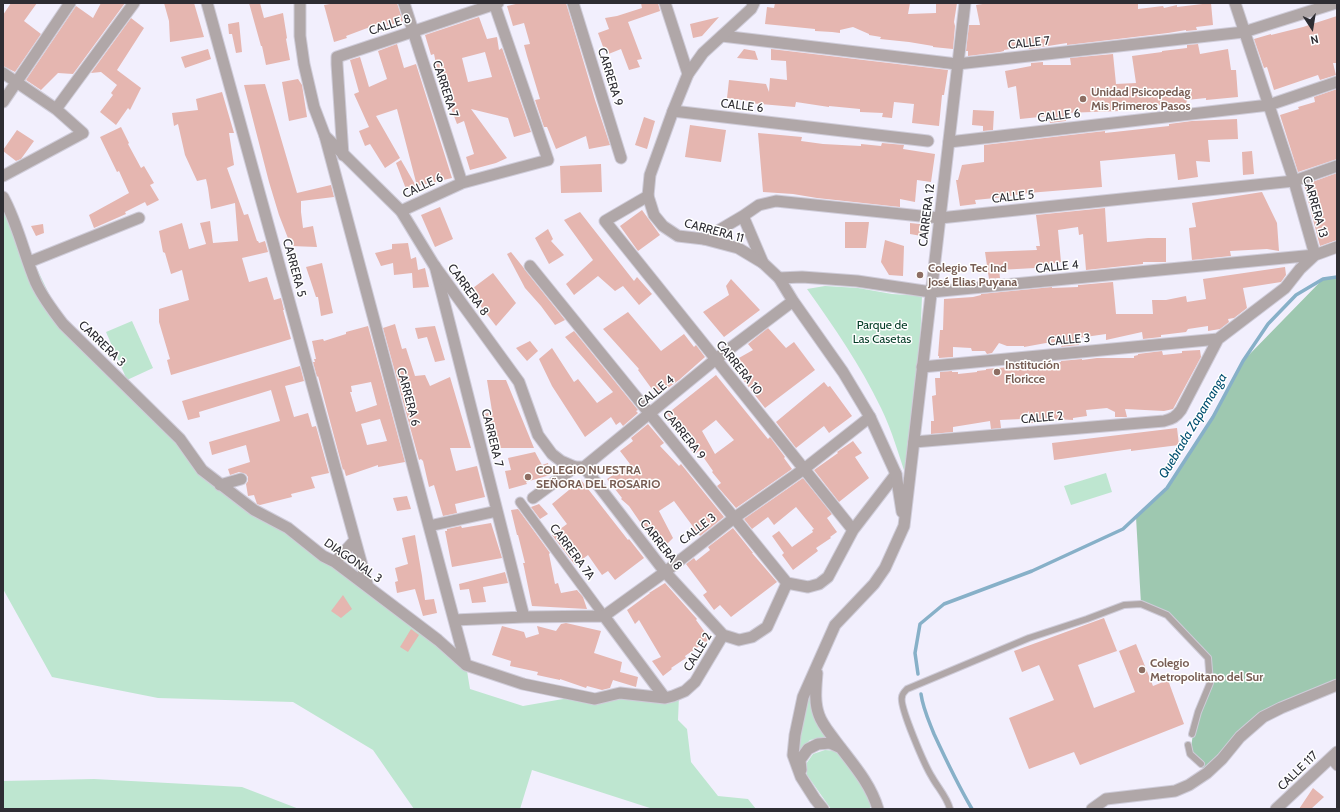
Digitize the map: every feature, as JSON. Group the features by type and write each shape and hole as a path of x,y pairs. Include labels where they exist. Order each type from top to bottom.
{"street":[{"path":"3,102 70,3"},
{"path":"56,109 134,3"},
{"name":"CARRERA 5","path":"207,3 368,587"},
{"path":"300,3 300,36 304,64 314,107 325,136"},
{"name":"CARRERA 7","path":"404,3 462,183"},
{"name":"CALLE 8","path":"344,155 337,57 496,3"},
{"name":"CALLE 6","path":"400,211 462,183 548,160 496,3"},
{"name":"CARRERA 9","path":"573,3 621,158"},
{"path":"664,3 688,74"},
{"name":"CARRERA 11","path":"754,3 751,9 703,53 688,74 672,111 650,175 648,196 654,215 663,226 678,236 704,239 738,248 763,262 778,278 843,372 870,417 896,474 904,526"},
{"name":"CARRERA 12","path":"823,809 801,777 793,755 795,735 803,697 835,625 874,584 885,568 904,526 965,3"},
{"name":"CARRERA 13","path":"1173,418 1178,415 1181,410 1218,339 1285,288 1300,269 1314,255 1294,181 1235,3"},
{"name":"CALLE 7","path":"722,36 958,64 1244,32 1336,3"},
{"path":"3,73 56,109 83,133 3,176"},
{"name":"CALLE 6","path":"948,142 1269,105 1337,82"},
{"name":"CALLE 6","path":"672,111 928,141"},
{"name":"CARRERA 8","path":"325,136 400,211 434,265 519,382 538,435 552,454 561,461 580,467 665,572 723,635"},
{"name":"CARRERA 6","path":"325,136 466,665"},
{"name":"CALLE 5","path":"704,239 744,216 759,205 776,201 940,218 1294,181 1337,166"},
{"name":"CARRERA 10","path":"648,196 605,221 853,530"},
{"name":"CARRERA 3","path":"4,201 15,224 36,283 49,306 63,324 180,439 202,470 220,485"},
{"path":"744,216 763,262"},
{"path":"28,262 139,218"},
{"name":"CALLE 4","path":"778,278 857,281 931,292 1314,255 1337,247"},
{"name":"CARRERA 7","path":"434,265 524,617"},
{"name":"CARRERA 9","path":"530,266 787,583"},
{"name":"CALLE 4","path":"533,498 580,467 650,414 716,359 793,301"},
{"name":"CALLE 3","path":"922,367 1218,339"},
{"name":"CALLE 3","path":"604,616 665,572 734,518 804,468 870,417"},
{"name":"CALLE 2","path":"914,442 1148,422 1173,418"},
{"path":"787,583 808,587 819,584 828,576 853,530 896,474"},
{"path":"220,485 241,479"},
{"name":"DIAGONAL 3","path":"220,485 254,510 288,528 323,556 335,562 438,640 466,665"},
{"name":"CARRERA 7A","path":"520,502 604,616"},
{"path":"429,526 497,511"},
{"path":"335,562 355,540"},
{"name":"CALLE 2","path":"466,665 523,684 595,699 620,693 665,698 673,696 685,691 695,682 723,635 739,640 752,637 767,627 787,583"},
{"path":"454,620 604,616 665,698"},
{"path":"817,666 815,697 819,716 827,730 868,785 875,797 878,809"},
{"path":"1092,809 1106,799 1175,791 1189,785 1207,773 1240,737 1263,717 1337,685"},
{"path":"801,777 800,760 808,749 818,744 830,743 841,749"},
{"name":"CALLE 117","path":"1276,809 1335,759"}],"lane":[{"path":"950,809 949,803 931,776 905,715 902,695 907,689 1029,638 1124,605 1141,604 1167,615 1208,658 1210,683 1198,712 1192,734"},
{"path":"1188,745 1190,754 1201,764"}],"green space":[{"path":"3,197 58,313 202,470 258,507 466,665 470,689 523,706 603,692 679,696 678,720 687,729 691,762 718,796 748,799 756,809 653,809 532,770 520,809 414,809 373,750 293,702 158,698 52,677 3,589"},
{"path":"1337,276 1337,685 1281,708 1207,773 1190,754 1193,734 1210,683 1208,658 1167,615 1141,604 1136,517 1167,488 1213,417 1243,361 1323,279"},
{"name":"Parque de Las Casetas","path":"825,286 858,288 892,294 922,296 920,345 907,479 889,425 873,392 847,347 807,289"},
{"path":"132,321 153,368 127,380 106,332"},
{"path":"1106,473 1112,492 1071,505 1064,486"},
{"path":"811,689 828,737 810,740 797,755 802,726"},
{"path":"825,750 837,751 859,780 873,803 869,809 831,809 807,775 806,764 813,754"},
{"path":"94,779 242,787 299,809 3,809 3,781"}],"building":[{"path":"11,3 37,3 24,21 41,34 15,72 3,66 3,15"},
{"path":"101,3 125,3 73,74 58,73 41,90 26,80 76,6 93,18"},
{"path":"164,3 194,3 204,37 170,42 169,21"},
{"path":"249,3 260,3 264,18 283,13 290,60 266,65"},
{"path":"336,3 397,3 403,21 387,26 386,21 334,42 324,5"},
{"path":"520,3 566,3 610,145 589,149 586,136 556,149 547,127 544,127 535,100 540,99 524,45 530,44 524,23 513,26 507,6"},
{"path":"641,3 658,3 660,11 628,22 642,59 637,60 640,67 629,70 621,49 606,55 598,33 609,29 605,18 617,16 642,8"},
{"path":"775,3 910,3 908,14 936,13 936,3 957,3 954,22 953,49 880,39 881,37 869,35 853,27 840,30 840,33 765,24 767,7 774,8"},
{"path":"989,3 1138,3 1138,9 1163,6 1164,8 1177,5 1177,7 1211,3 1213,25 1196,27 1197,30 1186,30 1067,45 1067,43 1029,49 1028,46 1000,52 968,56 968,51 966,51 969,25 980,25 976,5"},
{"path":"1337,16 1337,63 1333,63 1336,75 1320,80 1318,75 1274,90 1267,67 1264,68 1254,39 1303,27"},
{"path":"479,17 487,39 497,37 499,50 502,48 531,132 514,137 508,118 471,109 507,158 496,163 470,170 466,157 474,154 464,121 457,124 440,72 438,73 434,54 431,55 425,35","holes":["485,52 492,77 468,82 462,58"]},
{"path":"719,17 702,36 693,38 690,24"},
{"path":"131,18 144,28 117,70 141,88 130,110 128,108 116,125 100,112 113,95 111,93 117,85 101,72 91,73"},
{"path":"239,22 242,52 236,53 232,34 229,34 228,24"},
{"path":"397,44 404,68 416,64 452,178 417,186 397,109 376,116 400,158 385,168 370,144 365,146 359,131 369,127 354,94 359,92 350,60 360,57 369,87 387,79 378,51"},
{"path":"1198,44 1200,54 1228,49 1231,70 1236,70 1238,97 1187,100 1186,104 1163,107 1162,105 1120,109 1120,111 1065,113 1066,121 1050,123 1049,116 1020,119 1016,86 1008,88 1005,71 1031,66 1031,63 1043,62 1043,65 1071,65 1070,58 1113,54 1116,84 1136,83 1132,56 1187,48 1187,45"},
{"path":"208,49 211,59 185,68 181,57"},
{"path":"744,49 755,51 758,60 737,58"},
{"path":"771,49 948,70 944,95 942,95 939,126 912,123 914,104 894,102 892,118 882,117 883,113 860,112 860,109 829,107 796,102 795,107 749,103 749,101 727,98 729,80 766,84 769,92 770,78 787,80 786,61 771,60"},
{"path":"298,79 302,85 307,117 289,121 282,82"},
{"path":"265,84 297,193 331,185 334,197 301,201 303,228 313,226 317,247 291,246 279,215 244,85"},
{"path":"1337,89 1337,159 1298,172 1280,115 1299,109 1298,107 1315,102 1314,97"},
{"path":"222,92 234,133 229,133 234,165 227,168 244,215 248,214 257,241 259,243 265,241 268,252 242,258 249,282 267,277 274,300 281,298 291,339 171,375 167,360 170,359 159,322 159,309 189,300 182,270 171,274 165,253 163,252 159,231 182,223 189,249 206,244 200,223 210,221 213,243 238,241 235,203 211,209 206,179 197,181 185,155 178,124 174,126 172,113 198,110 196,99"},
{"path":"973,110 994,111 993,130 983,131 983,126 972,125"},
{"path":"644,117 655,121 647,149 635,145"},
{"path":"1237,119 1238,139 1208,140 1210,162 1196,161 1198,177 1178,180 1175,154 1100,161 1102,187 1028,193 975,200 976,204 960,206 956,180 958,180 962,165 984,162 984,145 1105,131 1105,133 1169,126 1169,124 1192,121"},
{"path":"690,125 726,130 721,162 685,157"},
{"path":"121,127 141,168 144,166 154,183 150,185 159,200 147,206 145,202 125,212 126,214 94,228 89,215 129,193 119,171 117,172 100,137"},
{"path":"17,130 34,141 21,159 16,161 3,150"},
{"path":"758,133 802,137 801,141 823,144 861,146 861,144 881,146 882,143 904,145 903,149 935,154 931,182 917,180 915,202 900,199 900,207 793,194 763,192"},
{"path":"1252,151 1254,174 1243,175 1242,152"},
{"path":"401,160 416,186 406,189 396,163"},
{"path":"601,164 602,192 561,193 560,166"},
{"path":"1337,173 1337,240 1320,246 1304,185"},
{"path":"1262,192 1277,223 1279,251 1267,249 1230,251 1231,256 1192,260 1189,228 1196,227 1192,203"},
{"path":"440,207 453,239 435,247 421,215"},
{"path":"1105,208 1107,242 1148,238 1166,238 1166,262 1143,262 1143,264 1086,270 1083,234 1079,235 1078,227 1058,230 1061,262 1035,268 999,270 1000,278 989,279 985,252 1037,250 1036,246 1040,246 1036,215"},
{"path":"642,210 660,235 638,251 620,226"},
{"path":"580,212 634,281 637,277 652,294 639,305 623,286 615,291 598,276 574,295 566,284 593,260 564,220"},
{"path":"845,222 869,222 866,248 845,248"},
{"path":"910,223 929,225 927,237 910,234"},
{"path":"43,224 44,233 36,236 31,226"},
{"path":"548,229 553,239 551,241 564,255 549,264 535,238"},
{"path":"885,240 904,246 903,276 889,275 881,262"},
{"path":"408,243 411,259 416,257 418,270 425,268 429,287 413,288 412,273 394,275 393,263 381,266 375,253 392,249 392,244"},
{"path":"511,252 565,320 555,325 525,288 507,254"},
{"path":"322,263 333,313 321,316 318,297 316,297 306,267"},
{"path":"1285,267 1286,275 1281,282 1243,288 1247,308 1234,318 1228,319 1229,322 1220,329 1208,331 1208,326 1188,329 1186,332 1161,335 1161,337 1143,339 1142,332 1106,340 1106,334 1078,338 1079,345 1061,347 1064,342 1046,343 1024,347 1007,346 999,343 992,353 987,354 985,351 972,351 971,348 953,347 953,357 939,358 938,356 940,330 943,330 944,299 973,297 981,294 1052,287 1078,287 1078,285 1113,282 1116,314 1153,314 1152,300 1166,300 1186,296 1187,302 1206,299 1203,279"},
{"path":"493,273 516,303 496,326 469,291"},
{"path":"731,279 760,310 724,337 703,312 729,295 726,286"},
{"path":"628,312 661,351 684,334 694,347 696,345 705,357 679,380 657,396 638,370 639,369 603,329"},
{"path":"395,324 402,349 406,348 415,376 425,375 430,386 450,377 471,448 450,448 456,471 477,466 485,497 455,504 457,513 443,516 434,485 429,487 423,461 421,459 419,460 383,328"},
{"path":"368,326 405,462 378,467 378,465 346,476 344,469 343,470 313,362 315,362 314,359 316,359 312,341 323,339 324,341 346,334 346,332","holes":["371,382 377,405 356,412 350,392 352,392 351,386","380,419 387,441 367,445 361,424"]},
{"path":"435,326 445,360 435,362 427,337 418,339 415,328"},
{"path":"768,328 786,348 794,342 815,370 765,408 730,363 753,350 748,344"},
{"path":"574,331 638,410 636,411 638,413 623,426 620,422 616,425 611,417 585,437 552,386 539,359 552,348 574,382 578,379 597,403 613,392 565,337"},
{"path":"530,341 538,351 527,361 516,348"},
{"path":"1200,350 1201,357 1173,409 1164,411 1125,409 1127,417 1115,417 1115,412 1107,408 1086,410 1087,416 1073,418 1073,420 1055,419 1055,421 1030,423 1029,411 1022,419 1000,420 1001,428 991,429 990,421 953,427 953,432 931,434 931,421 934,421 932,396 936,395 935,378 940,378 940,372 952,371 958,372 958,374 977,372 986,369 1048,364 1061,361 1097,358 1134,358 1134,356 1138,354 1162,351 1163,355 1182,353 1182,351"},
{"path":"300,366 304,381 285,386 294,417 308,413 312,427 316,426 329,473 311,477 315,488 291,494 292,497 260,505 257,504 254,495 248,496 246,484 248,477 246,474 239,472 230,475 228,469 250,462 246,445 212,455 209,442 280,421 271,390 199,412 200,417 188,420 182,401"},
{"path":"716,375 768,439 770,437 792,469 736,508 717,486 721,483 699,451 695,454 685,443 689,440 667,414","holes":["716,420 734,440 715,454 702,431"]},
{"path":"487,380 506,380 534,448 493,448 485,414 492,411"},
{"path":"824,382 828,387 830,386 852,416 829,433 824,426 796,448 776,422"},
{"path":"648,424 664,443 660,446 679,466 681,464 724,517 700,536 674,501 659,511 673,538 660,551 629,506 621,499 622,498 607,479 630,464 620,451 633,441 631,438"},
{"path":"1177,428 1179,445 1131,451 1131,449 1054,460 1052,443"},
{"path":"853,441 862,453 855,457 869,478 839,502 814,470"},
{"path":"535,452 542,465 548,463 550,475 509,489 505,471 511,470 508,458"},
{"path":"803,478 832,514 827,518 837,532 816,548 818,551 793,570 782,555 784,553 772,536 779,531 792,547 813,532 812,530 814,529 796,507 774,525 768,517 752,529 744,519"},
{"path":"581,480 644,558 615,580 608,571 602,575 588,555 575,565 552,535 567,524 552,504"},
{"path":"407,496 411,509 397,511 393,498"},
{"path":"539,504 548,514 540,519 531,507"},
{"path":"518,509 550,553 555,584 558,583 561,593 577,590 583,597 587,609 532,606 523,563 525,563 511,510"},
{"path":"491,523 502,558 452,567 445,531 447,531 447,529 461,526 462,528"},
{"path":"733,528 777,582 731,617 720,605 714,610 703,595 707,592 686,564 694,558 696,561 710,550 708,547"},
{"path":"415,535 425,600 434,599 437,613 423,616 415,589 397,593 395,582 398,581 395,568 408,564 402,538"},
{"path":"505,572 508,583 483,587 486,602 472,603 469,589 460,590 459,584"},
{"path":"665,583 697,619 696,620 710,639 685,656 686,658 671,668 672,669 663,676 652,661 661,657 639,620 635,624 627,610"},
{"path":"343,595 352,609 341,618 331,611"},
{"path":"1104,618 1117,651 1078,665 1094,708 1135,692 1119,651 1136,644 1153,686 1168,680 1184,724 1080,765 1074,752 1029,769 1009,718 1054,700 1039,665 1022,672 1014,651"},
{"path":"566,623 601,631 594,653 622,662 620,672 638,677 636,687 613,680 610,688 602,690 587,686 586,688 560,679 537,675 538,672 510,666 511,661 492,655 502,626 524,632 526,638 539,634 537,626 556,631 561,624"},
{"path":"411,629 419,635 408,652 400,647"},
{"path":"1313,788 1324,797 1311,809 1299,809"}],"waterway":[{"name":"Quebrada Zapamanga","path":"918,674 915,653 920,624 944,604 1032,571 1123,529 1167,488 1213,417 1243,361 1268,324 1296,295 1323,279 1337,277"},
{"name":"Quebrada Zapamanga","path":"921,694 934,734 972,809"}],"place":[{"name":"Unidad Psicopedag Mis Primeros Pasos","path":"1083,99"},
{"name":"Colegio Tec Ind José Elias Puyana","path":"920,275"},
{"name":"Institución Floricce","path":"997,372"},
{"name":"COLEGIO NUESTRA SEÑORA DEL ROSARIO","path":"528,477"},
{"name":"Colegio Metropolitano del Sur","path":"1142,670"}]}
